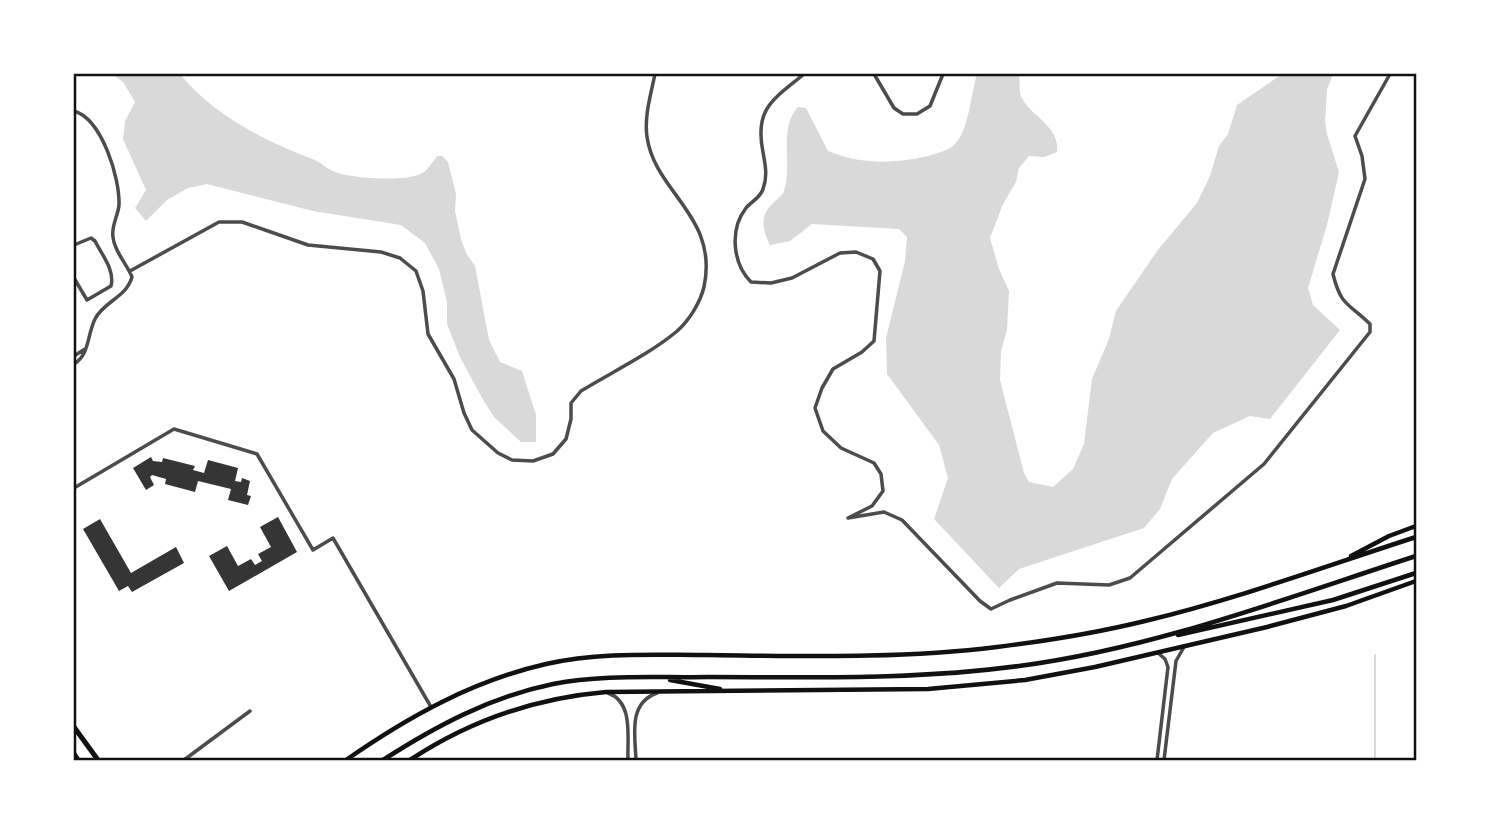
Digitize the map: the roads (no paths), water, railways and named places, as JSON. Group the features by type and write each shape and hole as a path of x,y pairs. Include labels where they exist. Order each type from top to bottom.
{"main road":[{"path":"1338,562 1378,541 1416,526"},
{"path":"346,761 432,707 473,687 551,663 595,657 918,654 993,648 1061,638 1171,615 1416,537"},
{"path":"1136,645 1416,556"},
{"path":"383,761 447,720 520,692 569,681 876,677 944,674 1040,663 1136,645 1322,603 1416,573"},
{"path":"410,761 466,729 505,713 555,699 606,692 902,690 979,685 1071,672 1156,653 1321,613 1416,581"},
{"path":"656,678 733,691"},
{"path":"74,727 98,761"},
{"path":"74,754 78,761"}],"street":[{"path":"130,271 219,222 242,222 307,245 381,252 400,258 416,271 423,291 428,334 454,379 472,430 498,453 512,460 533,461 553,454 566,439 571,419 570,403 581,391 677,331 702,296 706,261 698,228 654,161 647,137 647,113 655,74"},
{"path":"804,74 766,107 760,121 759,136 766,170 763,191 744,210 736,233 736,258 751,282 771,283 792,278 840,253 856,252 873,259 880,271 874,341 862,352 834,369 822,388 815,408 823,431 841,448 874,463 881,474 883,491 872,506 848,518 884,512 902,520 980,601 991,609 1057,583 1109,585 1130,578 1264,464 1370,332 1370,324 1347,305 1337,290 1333,274 1365,179 1362,156 1355,136 1390,74"},
{"path":"874,74 894,108 903,114 917,114 930,106 943,74"},
{"path":"74,111 84,115 94,125 115,174 118,209 113,240 132,277 124,292 95,318 87,348 80,360 74,364"},
{"path":"74,245 91,238 113,275 110,286 87,300 74,278"},
{"path":"74,356 87,348"},
{"path":"74,488 174,429 257,454 313,550 333,538 432,707"},
{"path":"1164,761 1176,661 1185,646"},
{"path":"1156,653 1163,656 1168,667 1157,761"},
{"path":"606,692 620,700 626,713 628,761"},
{"path":"636,761 636,712 645,699 661,692"},
{"path":"184,761 250,711"}],"waterway":[{"path":"1375,655 1375,760"}]}
